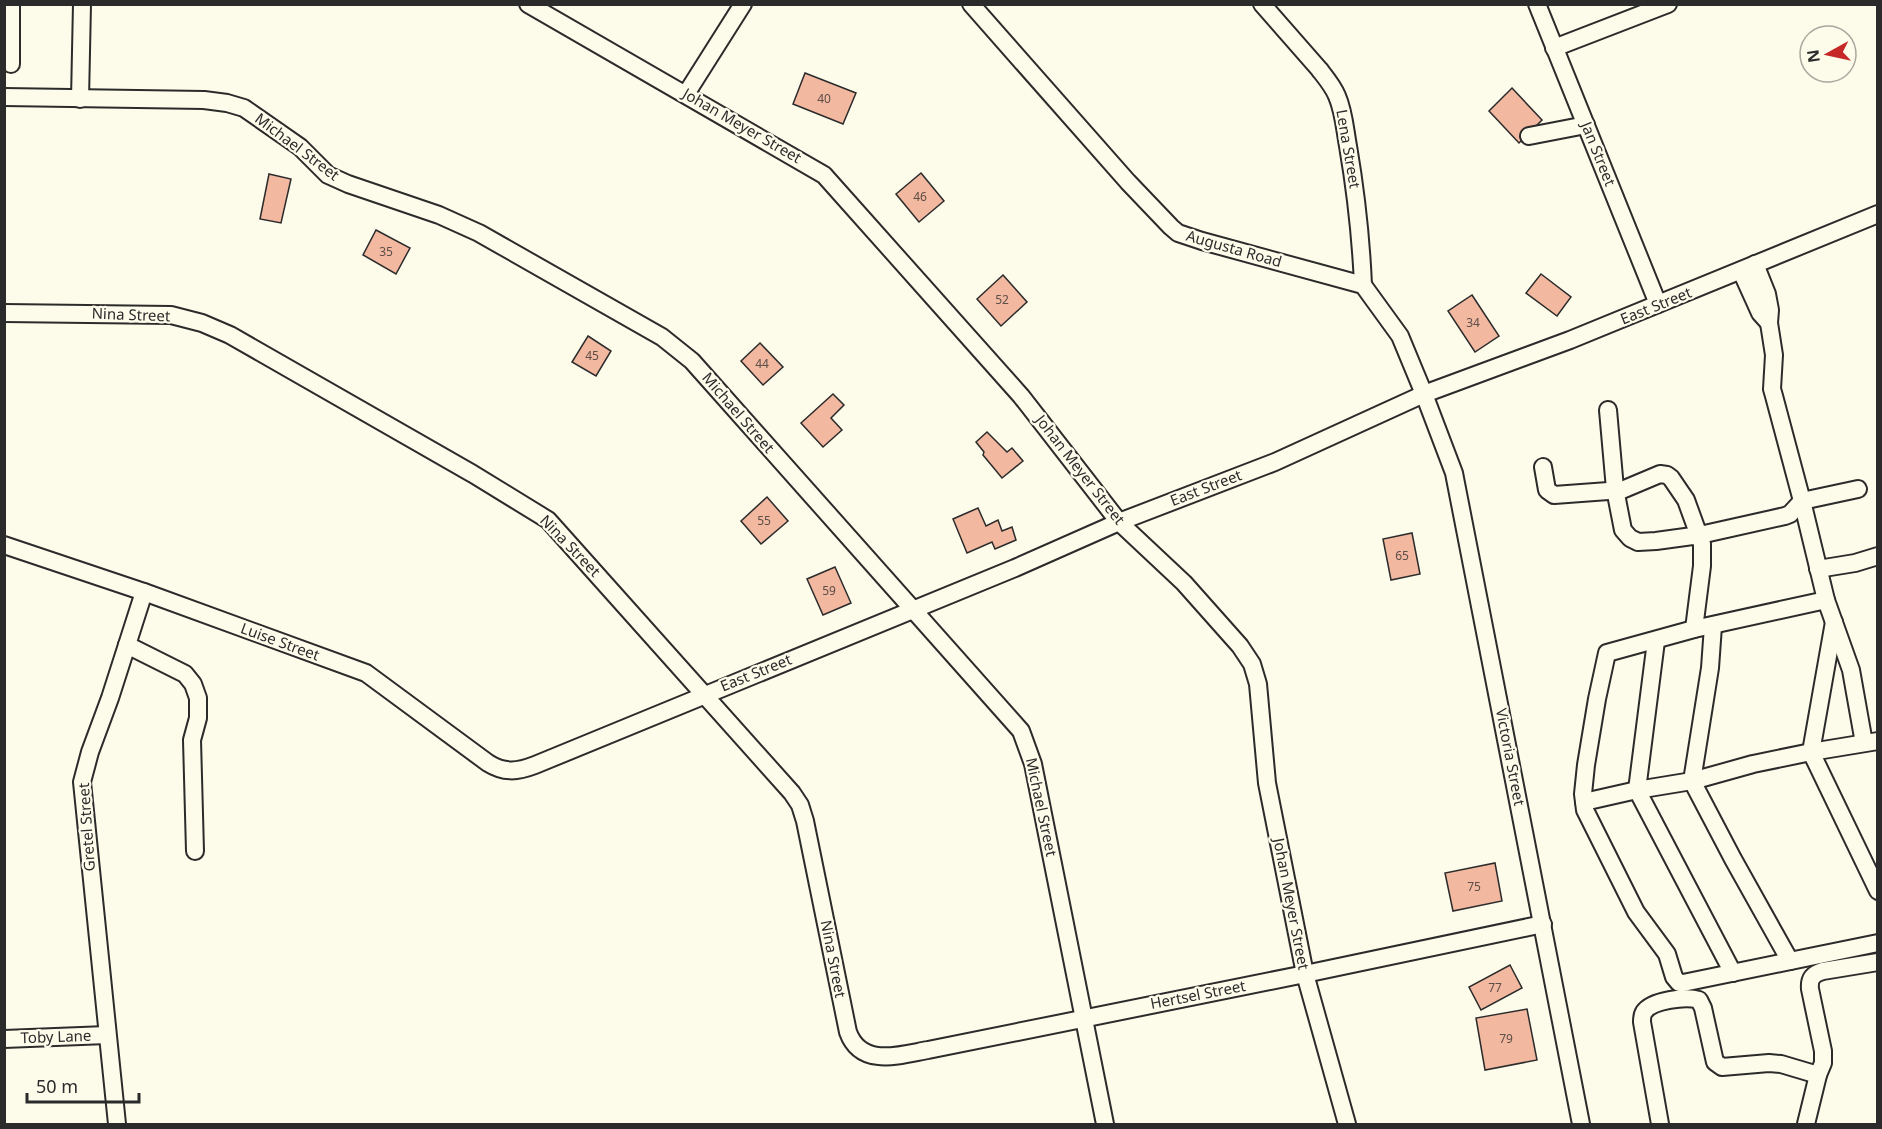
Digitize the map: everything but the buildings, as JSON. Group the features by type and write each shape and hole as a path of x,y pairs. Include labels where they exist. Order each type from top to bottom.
{"street":[{"path":"11,4 11,63"},
{"path":"80,99 82,4"},
{"name":"Johan Meyer Street","path":"528,4 824,175 1021,396 1119,522 1184,583 1246,654 1255,670 1258,684 1268,783 1305,974 1347,1125"},
{"path":"686,94 743,4"},
{"name":"Augusta Road","path":"971,4 1128,182 1179,233 1363,285"},
{"name":"Lena Street","path":"1262,4 1328,80 1338,97 1358,204 1363,285"},
{"name":"Jan Street","path":"1537,4 1658,304"},
{"path":"1554,48 1668,4"},
{"name":"Michael Street","path":"4,97 204,100 243,108 300,147 328,175 439,215 479,233 662,337 692,362 1017,726 1027,744 1033,764 1105,1125"},
{"path":"1529,136 1586,125"},
{"name":"East Street","path":"534,765 1015,568 1119,522 1275,462 1424,394 1570,340 1878,214"},
{"path":"1584,802 1692,781 1811,752 1871,742 1851,670 1826,600 1772,389 1774,355 1769,323 1760,313 1748,267"},
{"path":"1363,285 1400,336 1424,394"},
{"name":"Nina Street","path":"4,313 171,315 202,323 230,335 473,474 548,520 705,694 801,806 806,821 848,1032 855,1046"},
{"name":"Victoria Street","path":"1424,394 1454,473 1581,1125"},
{"path":"1608,410 1615,489 1623,530 1634,540 1644,542 1700,535 1785,516 1790,514 1802,501 1858,489"},
{"path":"1543,467 1547,490 1554,495 1628,488 1660,474 1667,475 1675,483 1686,500 1700,535 1703,552 1694,629"},
{"name":"Luise Street","path":"4,544 366,673 497,769 516,771 534,765"},
{"path":"1818,569 1855,563 1878,556"},
{"name":"Gretel Street","path":"117,1125 82,782 144,592"},
{"path":"1826,600 1694,629 1610,651 1605,656 1586,765 1584,802 1589,820 1636,912 1667,954 1676,981 1683,983 1878,942"},
{"path":"1834,622 1811,752 1878,891"},
{"path":"1713,626 1710,668 1692,781 1790,961"},
{"path":"1656,640 1637,790 1733,972"},
{"path":"127,645 185,674 193,684 198,698 198,718 192,740 195,851"},
{"name":"Hertsel Street","path":"855,1046 872,1055 891,1056 1543,924"},
{"path":"1806,1125 1823,1063 1823,1051 1810,980 1815,974 1823,971 1878,962"},
{"path":"1660,1125 1642,1022 1645,1011 1653,1005 1674,999 1698,1000 1703,1008 1715,1062 1722,1067 1781,1064 1818,1076"},
{"name":"Toby Lane","path":"4,1039 107,1035"}]}
